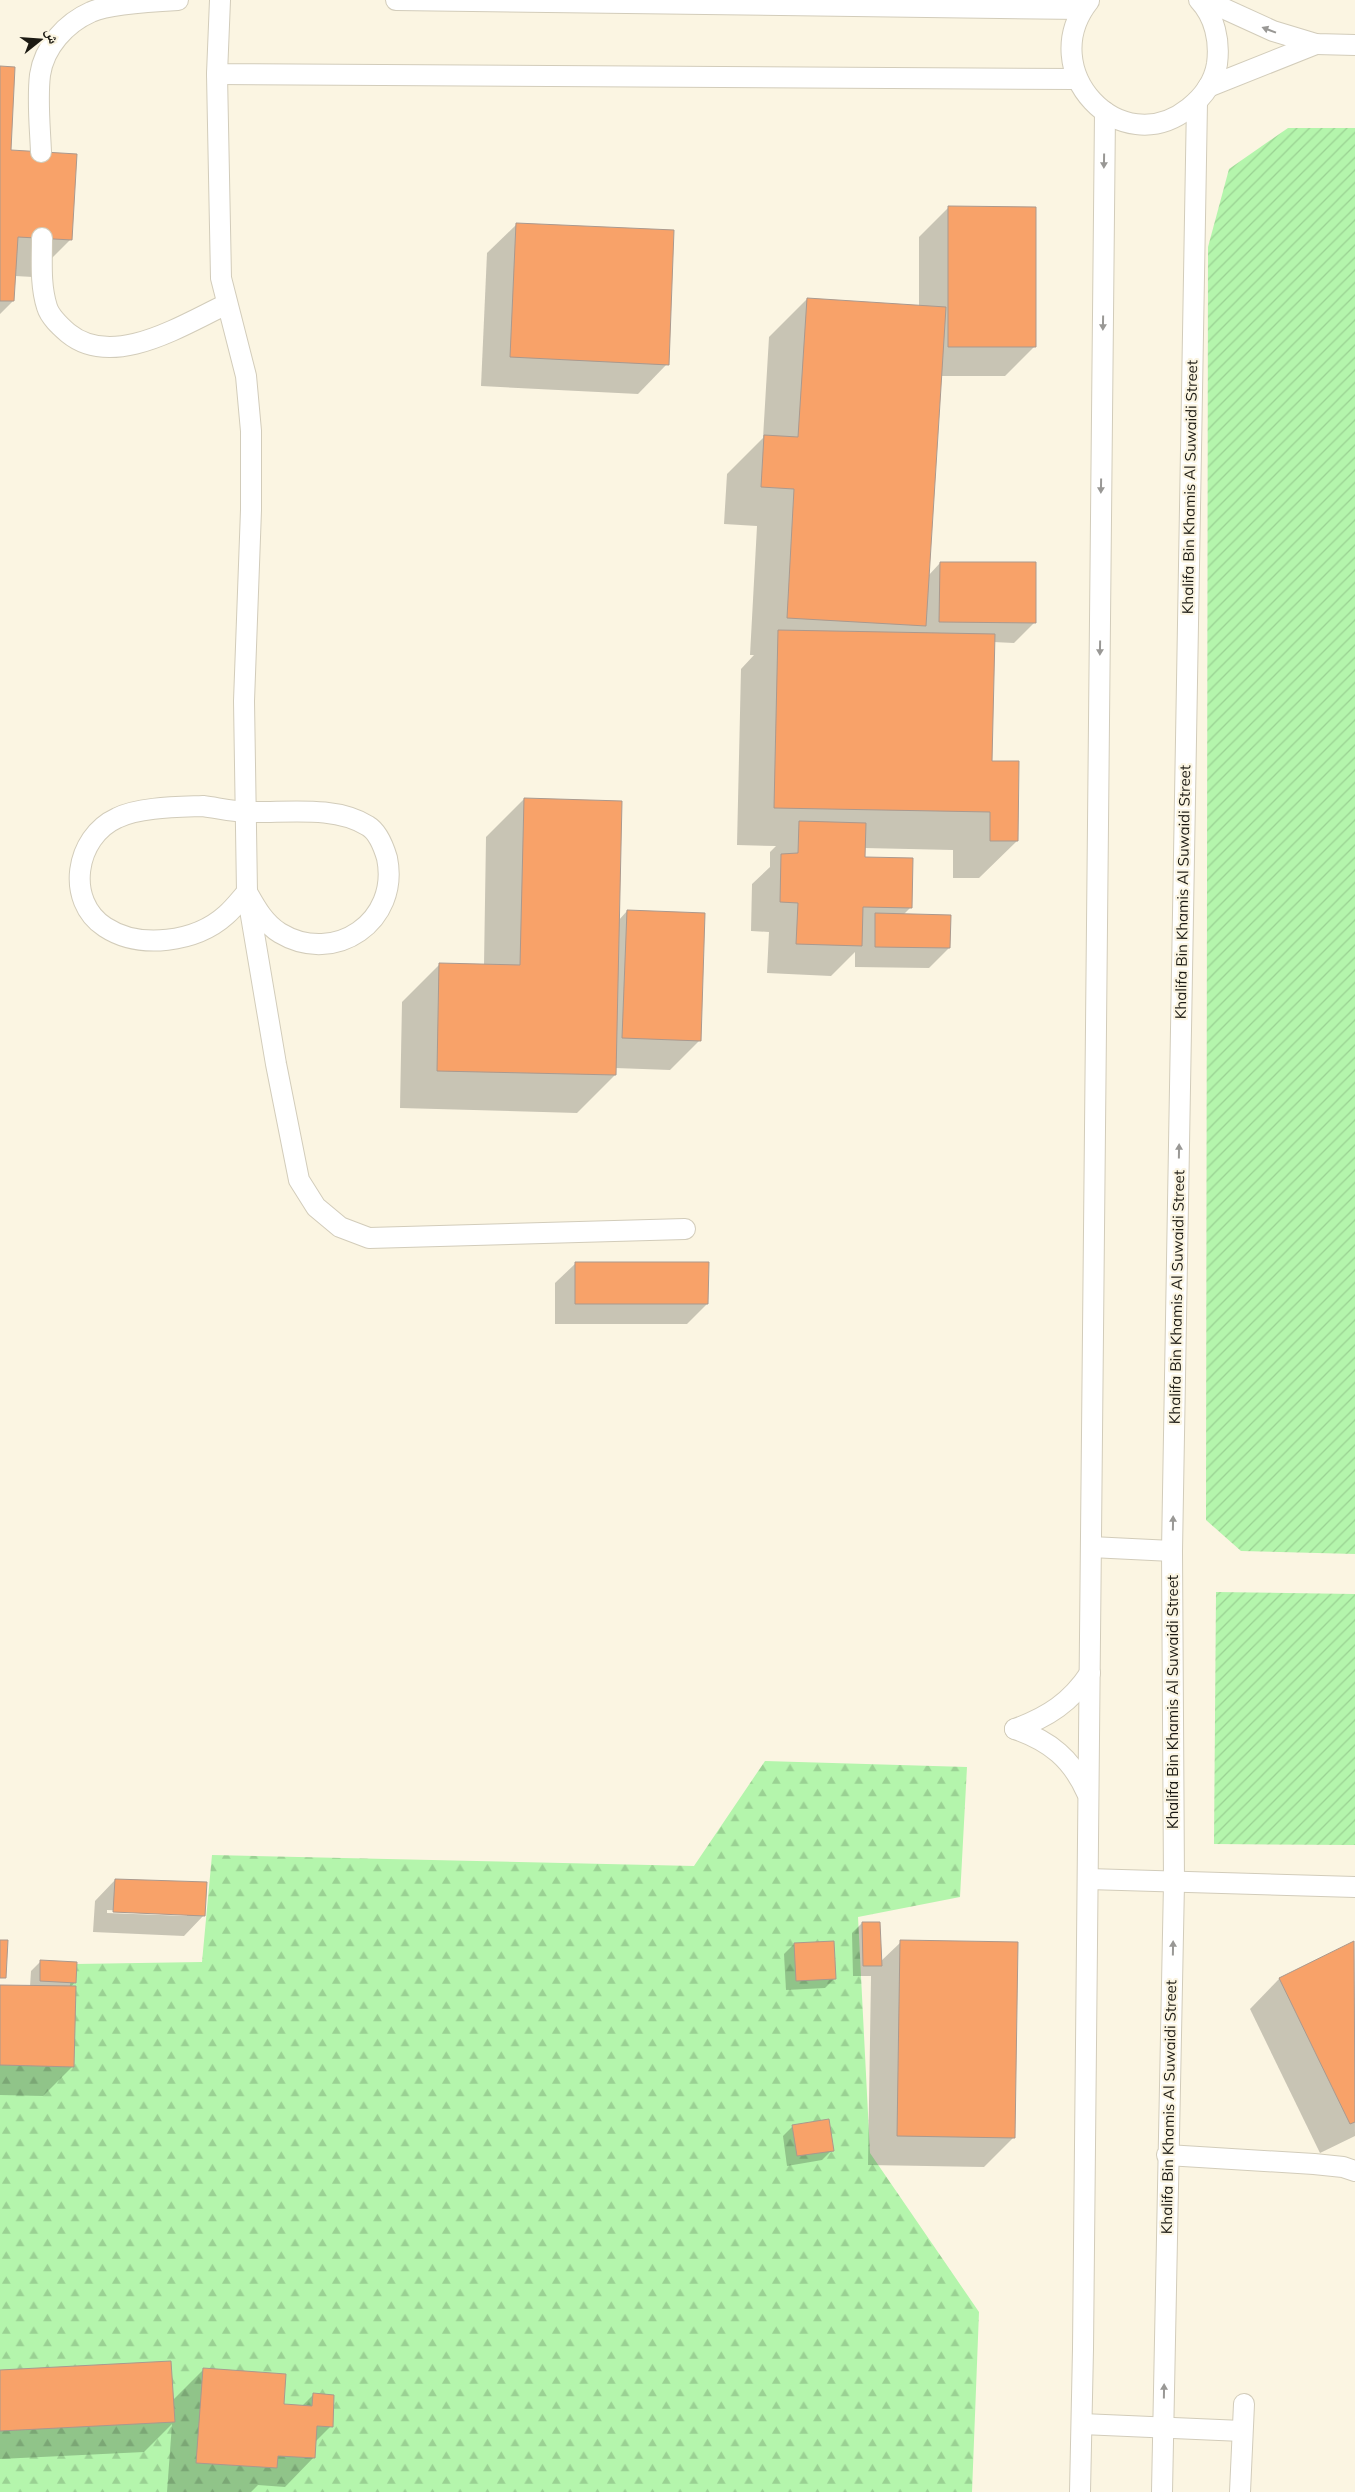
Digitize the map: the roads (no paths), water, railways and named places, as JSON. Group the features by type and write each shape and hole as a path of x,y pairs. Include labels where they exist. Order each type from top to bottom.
{"lane":[{"path":"41,152 40,74 50,47 69,26 92,11 178,0"},
{"path":"220,0 217,74 221,278 246,376 251,431 251,510 244,701 247,892 274,1054 300,1180 316,1207 340,1227 369,1238 685,1230"},
{"path":"396,0 1086,5 1074,26 1070,43 1071,62 1076,78 1084,92 1105,112 1120,120 1136,123 1153,123 1169,120 1202,95 1316,44"},
{"name":"Khalifa Bin Khamis Al Suwaidi Street","path":"1162,2492 1167,2155 1174,1883 1172,1551 1202,95 1215,71 1218,55 1217,37 1212,20 1199,0"},
{"path":"1205,0 1273,31 1316,44 1355,45"},
{"path":"217,74 1076,78"},
{"path":"1080,2492 1089,1796 1105,112"},
{"path":"42,238 42,283 47,309 60,326 76,340 97,347 119,348 154,338 227,304"},
{"path":"203,806 247,812 328,814 349,818 370,826 384,847 390,872 386,898 374,919 355,936 330,943 304,942 280,933 260,916 247,892 226,916 199,932 170,940 128,938 104,927 87,907 79,882 82,856 95,833 117,818 160,808 203,806"},
{"path":"1091,1547 1172,1551"},
{"path":"1089,1796 1080,1777 1068,1760 1052,1746 1015,1729 1042,1718 1066,1702 1079,1689 1090,1673"},
{"path":"1088,1879 1355,1887"},
{"path":"1167,2155 1314,2164 1343,2167 1355,2171"},
{"path":"1240,2492 1244,2404"},
{"path":"1082,2424 1242,2431"}]}
